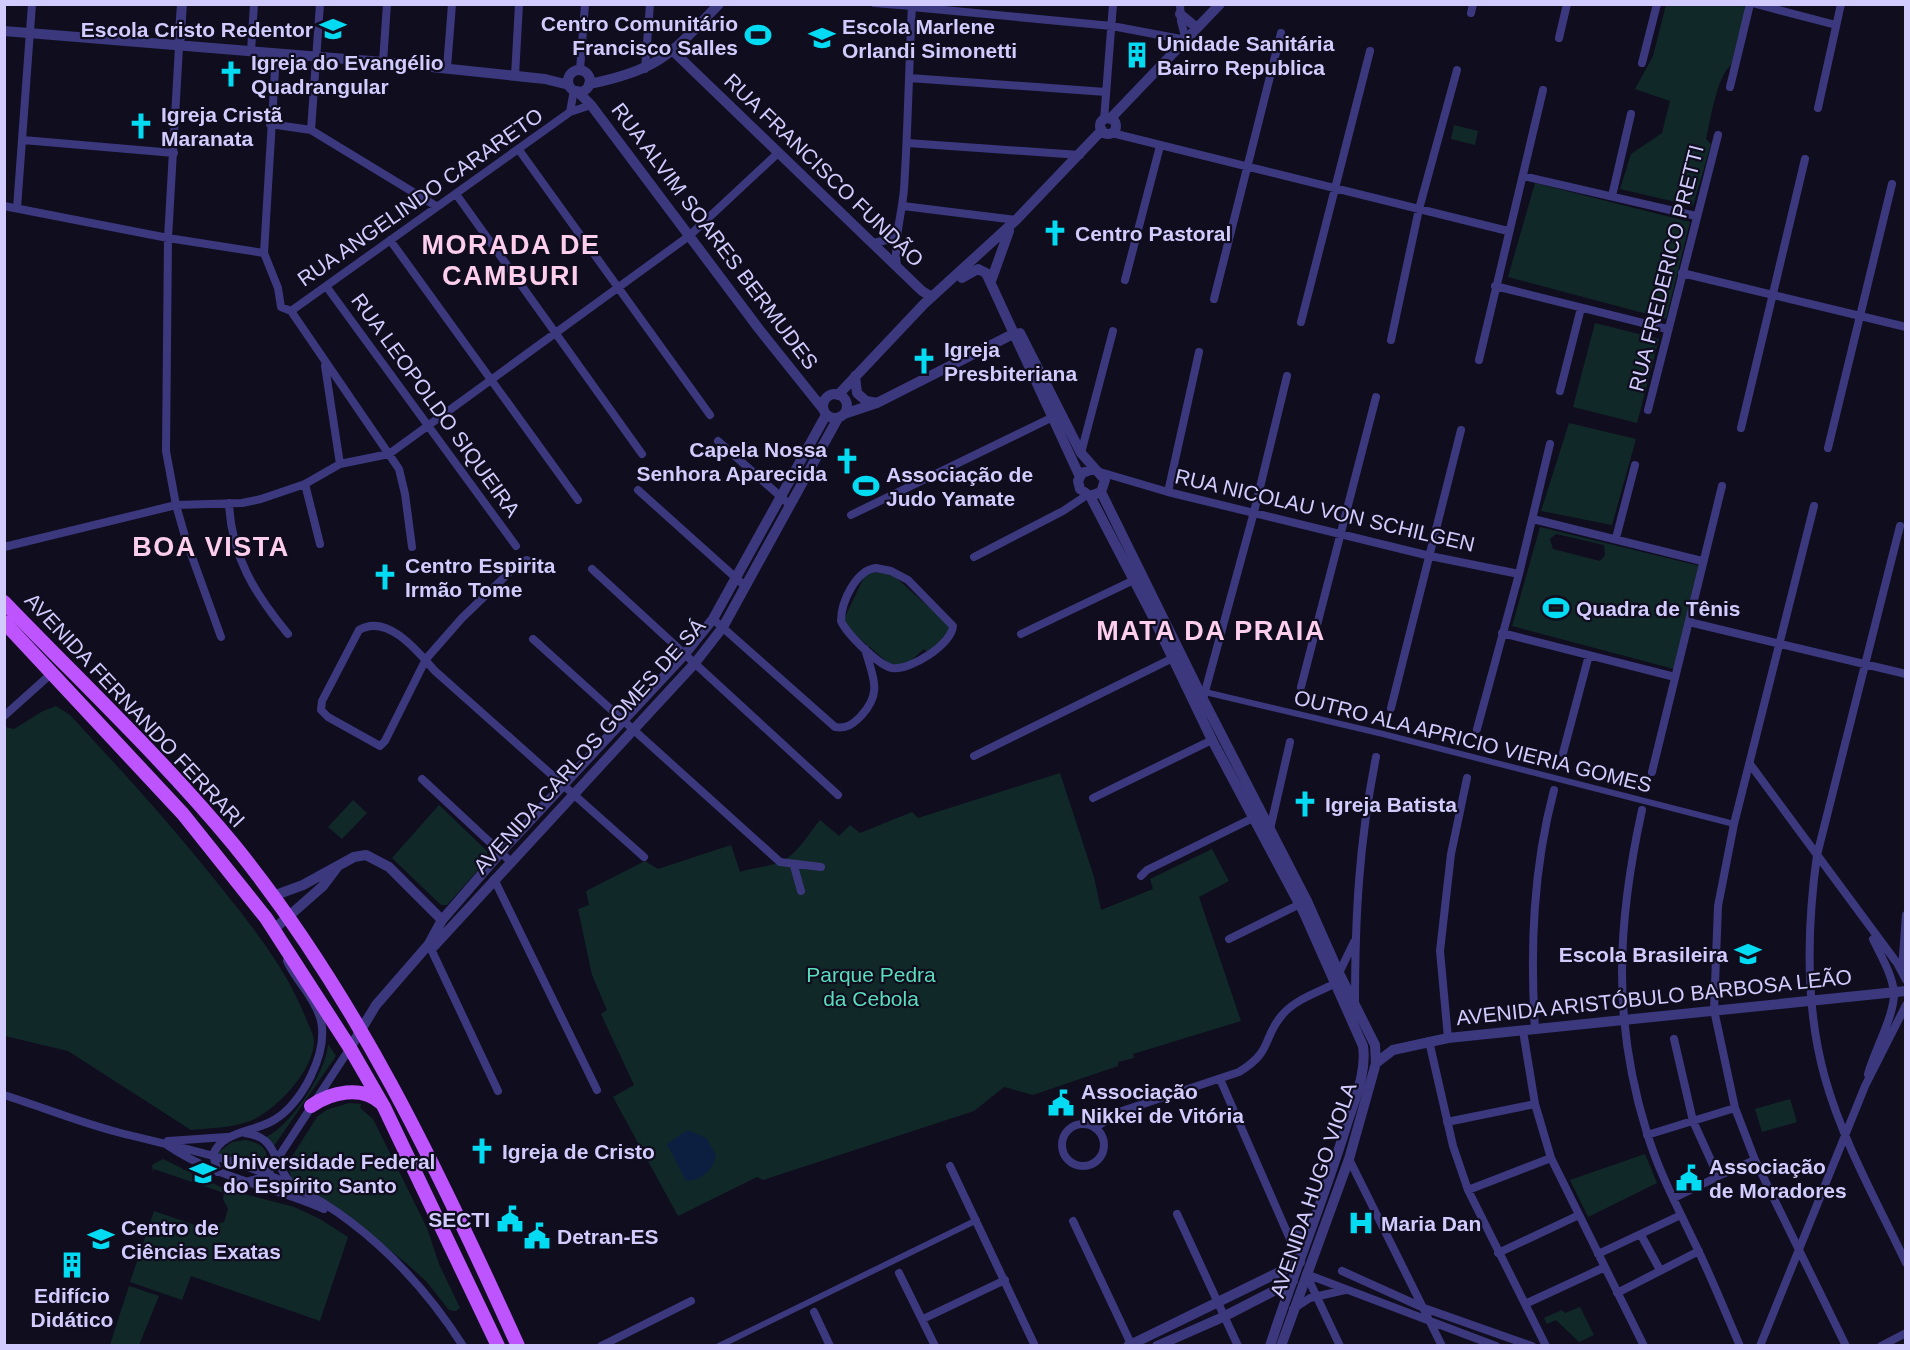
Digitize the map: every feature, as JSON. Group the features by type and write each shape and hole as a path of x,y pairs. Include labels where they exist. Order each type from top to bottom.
{"main road":[{"name":"AVENIDA FERNANDO FERRARI","path":"4,602 186,789 273,896 361,1029 388,1077 518,1346"},
{"name":"AVENIDA FERNANDO FERRARI","path":"4,622 183,814 284,946 350,1048 384,1107 498,1346"},
{"path":"311,1106 321,1099 344,1092 367,1094 384,1107"}],"street":[{"path":"17,208 32,4"},
{"path":"182,4 168,238 165,440 176,505 221,637"},
{"path":"251,51 254,4"},
{"path":"311,130 320,4"},
{"path":"383,62 387,4"},
{"path":"447,68 452,4"},
{"path":"515,76 519,4"},
{"path":"570,112 579,83 585,4"},
{"path":"645,69 651,4"},
{"path":"4,31 30,31 179,47 383,62 579,83 629,75 645,69 674,52 719,4"},
{"path":"874,4 1112,27 1186,40"},
{"path":"1109,127 1106,92 1113,4"},
{"path":"832,396 855,376 926,298 1016,220 1109,127 1128,103 1220,4"},
{"path":"1559,38 1567,4"},
{"path":"1642,63 1658,4"},
{"path":"1730,87 1750,4"},
{"path":"1756,4 1836,25"},
{"path":"1818,108 1841,4"},
{"path":"897,266 896,238 903,206 907,143 912,6"},
{"path":"1180,9 1186,40"},
{"path":"1180,9 1197,28"},
{"path":"1214,299 1281,33"},
{"path":"1300,322 1370,51"},
{"name":"RUA FRANCISCO FUNDÃO","path":"674,52 897,266 926,298"},
{"path":"276,54 264,253 278,288 281,307 291,311 389,454 403,479 412,547"},
{"path":"1391,340 1419,209 1457,70"},
{"path":"909,78 1106,92"},
{"name":"RUA ALVIM SOARES BERMUDES","path":"579,83 591,105 807,391 833,414"},
{"path":"1479,360 1543,90"},
{"name":"RUA ANGELINDO CARARETO","path":"291,311 570,112 591,105"},
{"path":"1612,196 1630,114"},
{"path":"270,124 311,130 436,206"},
{"path":"1109,127 1126,138 1508,231"},
{"name":"RUA FREDERICO PRETTI","path":"1648,411 1718,135"},
{"path":"23,140 174,153"},
{"path":"907,143 1084,152"},
{"path":"1125,280 1160,146"},
{"path":"519,150 710,415"},
{"path":"4,547 176,505 261,499 305,484 340,464 389,454 689,236 778,153"},
{"path":"1741,428 1771,294 1805,159"},
{"path":"1523,176 1696,216"},
{"path":"1828,448 1892,184"},
{"path":"456,194 642,454"},
{"path":"4,206 168,238 264,253"},
{"path":"903,206 1016,220"},
{"path":"991,281 1003,242 1016,220"},
{"path":"873,243 896,238"},
{"path":"390,240 578,500"},
{"path":"926,298 973,271 982,270 991,281 1013,334 1080,477 1085,493 1140,582 1204,696 1217,738"},
{"path":"1682,273 1905,327"},
{"name":"RUA LEOPOLDO SIQUEIRA","path":"326,286 516,546"},
{"path":"1495,286 1667,329"},
{"path":"1560,391 1581,308"},
{"path":"1006,317 1022,336 1081,453 1105,480 1102,490 1173,658 1304,902"},
{"path":"1081,453 1113,331"},
{"path":"833,414 878,403 1013,334"},
{"path":"1168,492 1199,352"},
{"path":"325,363 340,464"},
{"path":"855,376 857,393 866,400 878,403"},
{"path":"1204,696 1254,513 1287,376"},
{"name":"RUA ALVIM SOARES BERMUDES","path":"807,391 832,396"},
{"path":"832,396 833,414"},
{"path":"832,396 845,400 833,414"},
{"path":"1301,687 1376,397"},
{"name":"AVENIDA CARLOS GOMES DE SÁ","path":"393,986 431,949 573,793 713,619 780,496 833,414"},
{"name":"AVENIDA CARLOS GOMES DE SÁ","path":"350,1048 393,986 429,945 442,920 501,852 563,784 695,663 723,627 789,504 833,414"},
{"path":"851,515 1053,417"},
{"path":"1391,708 1461,430"},
{"path":"718,441 789,504"},
{"path":"1477,729 1519,574 1550,444"},
{"path":"1616,538 1635,465"},
{"path":"1080,477 1085,471 1096,471"},
{"name":"RUA NICOLAU VON SCHILGEN","path":"1096,471 1168,492 1430,556 1519,574"},
{"path":"974,557 1063,511 1085,493 1102,490 1122,478"},
{"path":"305,484 320,544"},
{"path":"1652,771 1722,486"},
{"path":"638,490 745,586"},
{"path":"229,503 230,526 242,566 260,599 288,634"},
{"path":"1814,506 1734,824 1718,906 1714,1010 1735,1108 1755,1160 1846,1346"},
{"path":"1533,519 1702,561"},
{"path":"1900,526 1817,855 1811,915 1812,1000 1825,1077 1845,1136 1905,1263"},
{"path":"536,566 527,560 512,570 462,618 426,659 385,741 380,746 328,717 321,710 322,701 354,636 366,626 407,639 426,659 435,671 644,857"},
{"path":"713,619 835,727 843,728 854,723 874,700 875,687 865,649 844,628 841,613 858,579 866,570 876,568 900,574 954,626 950,637 936,650 903,667 886,665 865,649"},
{"path":"592,569 838,795"},
{"path":"1021,634 1140,582"},
{"path":"1689,622 1905,674"},
{"path":"1502,633 1675,677"},
{"path":"533,639 767,852 780,862 794,866 821,867"},
{"path":"1563,753 1589,656"},
{"path":"974,756 1173,658"},
{"path":"4,716 52,673"},
{"name":"OUTRO ALA APRICIO VIERIA GOMES","path":"1204,696 1383,734 1734,824"},
{"path":"1093,798 1217,738"},
{"path":"1270,829 1290,742"},
{"path":"1355,1002 1358,873 1365,812 1376,757"},
{"path":"1749,764 1866,925 1902,970"},
{"path":"1448,1038 1440,951 1450,854 1467,778"},
{"path":"422,779 510,861"},
{"path":"1535,1029 1532,977 1534,897 1554,790"},
{"path":"1141,876 1147,870 1258,816 1278,802"},
{"path":"1642,810 1623,911 1622,1020 1630,1071 1647,1135 1740,1346"},
{"path":"1258,816 1270,829 1304,902 1360,1036 1365,1057"},
{"path":"273,896 303,885 340,864 366,855 376,858 389,867 442,920"},
{"path":"273,930 323,886 340,864"},
{"path":"794,866 801,891"},
{"path":"494,879 597,1090"},
{"path":"1229,939 1304,902"},
{"path":"1905,915 1902,970 1905,980"},
{"path":"1760,1346 1865,1086 1894,992 1888,972 1866,925"},
{"path":"1095,1128 1119,1112 1239,1072 1255,1062 1265,1050 1282,1014 1292,1005 1337,978 1355,939"},
{"path":"162,1142 228,1137 266,1125 288,1111 306,1084 318,1053 322,1029 320,1017 291,969 284,946"},
{"path":"431,949 498,1091"},
{"path":"1337,978 1355,1002 1376,1045 1365,1057"},
{"name":"AVENIDA ARISTÓBULO BARBOSA LEÃO","path":"1376,1063 1388,1052 1448,1038 1905,991"},
{"path":"1865,1086 1905,1008"},
{"path":"1523,1031 1535,1104 1551,1158 1644,1346"},
{"path":"1674,1039 1694,1121 1718,1176 1755,1160"},
{"path":"1429,1041 1446,1122 1468,1190 1546,1346"},
{"name":"AVENIDA ARISTÓBULO BARBOSA LEÃO","path":"1376,1045 1406,1046"},
{"name":"AVENIDA HUGO VIOLA","path":"1281,1346 1305,1268 1348,1159 1376,1063 1376,1045"},
{"path":"245,1182 267,1174 350,1048"},
{"name":"AVENIDA HUGO VIOLA","path":"1270,1346 1291,1282 1305,1268 1308,1238 1329,1182 1365,1057"},
{"path":"1220,1078 1340,1346"},
{"path":"4,1095 95,1125 213,1155 293,1186 343,1217 413,1279 463,1346"},
{"path":"1446,1122 1535,1104"},
{"path":"1647,1135 1735,1108"},
{"path":"1083,1124 1095,1128 1103,1141 1098,1158 1083,1166 1069,1161 1061,1145 1068,1130 1083,1124"},
{"path":"239,1134 250,1134 265,1139 293,1186"},
{"path":"218,1172 213,1155 218,1144 228,1137"},
{"path":"162,1142 187,1158 218,1172 291,1194 343,1217"},
{"path":"1468,1190 1551,1158"},
{"path":"1348,1159 1442,1346"},
{"path":"950,1166 1035,1346"},
{"path":"1674,1198 1713,1179"},
{"path":"1177,1214 1238,1346"},
{"path":"1498,1253 1579,1215"},
{"path":"1598,1254 1681,1215"},
{"path":"719,1346 977,1220"},
{"path":"1072,1221 1130,1345 1217,1303 1305,1268 1346,1290 1496,1346"},
{"path":"1289,1232 1308,1238"},
{"path":"1641,1235 1660,1270"},
{"path":"1617,1293 1699,1251"},
{"path":"893,1262 935,1346"},
{"path":"1525,1305 1605,1266"},
{"path":"1342,1272 1424,1308 1532,1346"},
{"path":"922,1319 1005,1280"},
{"path":"1157,1346 1223,1317 1291,1282"},
{"path":"1293,1309 1316,1296 1346,1290"},
{"path":"1379,1302 1385,1291"},
{"path":"601,1346 691,1301"},
{"path":"809,1301 830,1346"},
{"path":"1881,1346 1905,1333"}],"green space":[{"path":"1737,4 1746,7 1731,65 1721,79 1715,99 1706,139 1711,144 1693,206 1620,189 1631,154 1662,133 1670,101 1635,89 1653,56 1666,5"},
{"path":"1454,125 1478,131 1475,145 1451,139"},
{"path":"1535,183 1690,222 1666,319 1508,277"},
{"path":"1595,323 1659,339 1637,423 1573,407"},
{"path":"1569,423 1636,439 1612,525 1541,511"},
{"path":"1540,527 1700,566 1674,669 1512,626","holes":["1556,534 1604,545 1605,555 1600,561 1553,549 1550,539"]},
{"path":"867,571 893,575 950,626 950,632 929,654 924,649 908,663 893,667 845,626 844,619"},
{"path":"56,706 70,715 90,736 205,867 269,950 297,999 313,1036 312,1054 300,1078 281,1100 250,1121 191,1130 68,1051 5,1036 5,727 14,729 43,711"},
{"name":"Parque Pedra da Cebola","path":"1060,773 1094,877 1101,910 1153,889 1150,879 1212,849 1229,881 1199,897 1241,1021 1133,1054 1134,1058 1118,1062 1118,1066 1033,1095 1004,1087 974,1111 763,1180 757,1177 678,1216 613,1097 634,1085 601,1014 607,1010 592,975 578,909 589,905 586,891 645,861 658,869 731,845 740,872 769,865 791,856 820,820 839,836 850,825 860,833 912,812 918,818"},
{"path":"353,800 367,813 342,839 328,827"},
{"path":"439,805 487,851 488,859 447,905 441,905 392,858"},
{"path":"328,1044 336,1056 274,1146 264,1138 285,1123 305,1097 321,1069"},
{"path":"1790,1099 1797,1122 1762,1132 1755,1109"},
{"path":"349,1103 361,1104 360,1108 373,1119 427,1228 439,1264 460,1308 456,1311 449,1310 426,1281 406,1263 339,1211 297,1186 292,1179 289,1170 291,1158 317,1117 326,1110"},
{"path":"246,1140 258,1144 265,1150 267,1158 263,1170 217,1153 232,1142"},
{"path":"1645,1154 1657,1183 1588,1217 1570,1180"},
{"path":"163,1159 225,1189 294,1207 320,1219 348,1237 320,1321 191,1276 182,1300 130,1282 154,1211 212,1231 214,1225 224,1222 228,1209 223,1199 224,1193 154,1169 153,1173 152,1165"},
{"path":"129,1286 159,1296 139,1345 110,1345"},
{"path":"1580,1307 1594,1335 1579,1342 1556,1320 1547,1324 1544,1318 1562,1310 1565,1313"}],"water":[{"path":"688,1130 706,1138 716,1155 706,1174 686,1181 667,1144"}],"place":[{"name":"Escola Cristo Redentor","path":"333,29"},
{"name":"Centro Comunitário Francisco Salles","path":"758,35"},
{"name":"Escola Marlene Orlandi Simonetti","path":"822,38"},
{"name":"Unidade Sanitária Bairro Republica","path":"1137,55"},
{"name":"Igreja do Evangélio Quadrangular","path":"231,74"},
{"name":"Igreja Cristã Maranata","path":"141,126"},
{"name":"Centro Pastoral","path":"1055,233"},
{"name":"Igreja Presbiteriana","path":"924,361"},
{"name":"Capela Nossa Senhora Aparecida","path":"847,461"},
{"name":"Associação de Judo Yamate","path":"866,486"},
{"name":"Centro Espirita Irmão Tome","path":"385,577"},
{"name":"Quadra de Tênis","path":"1556,608"},
{"name":"Igreja Batista","path":"1305,804"},
{"name":"Escola Brasileira","path":"1748,954"},
{"name":"Associação Nikkei de Vitória","path":"1061,1103"},
{"name":"Igreja de Cristo","path":"482,1151"},
{"name":"Universidade Federal do Espírito Santo","path":"203,1173"},
{"name":"Associação de Moradores","path":"1689,1178"},
{"name":"SECTI","path":"510,1219"},
{"name":"Maria Dan","path":"1361,1223"},
{"name":"Detran-ES","path":"537,1236"},
{"name":"Centro de Ciências Exatas","path":"101,1239"},
{"name":"Edifício Didático","path":"72,1265"}],"district":[{"name":"MORADA DE CAMBURI","path":"511,260"},
{"name":"BOA VISTA","path":"211,547"},
{"name":"MATA DA PRAIA","path":"1211,631"}]}
